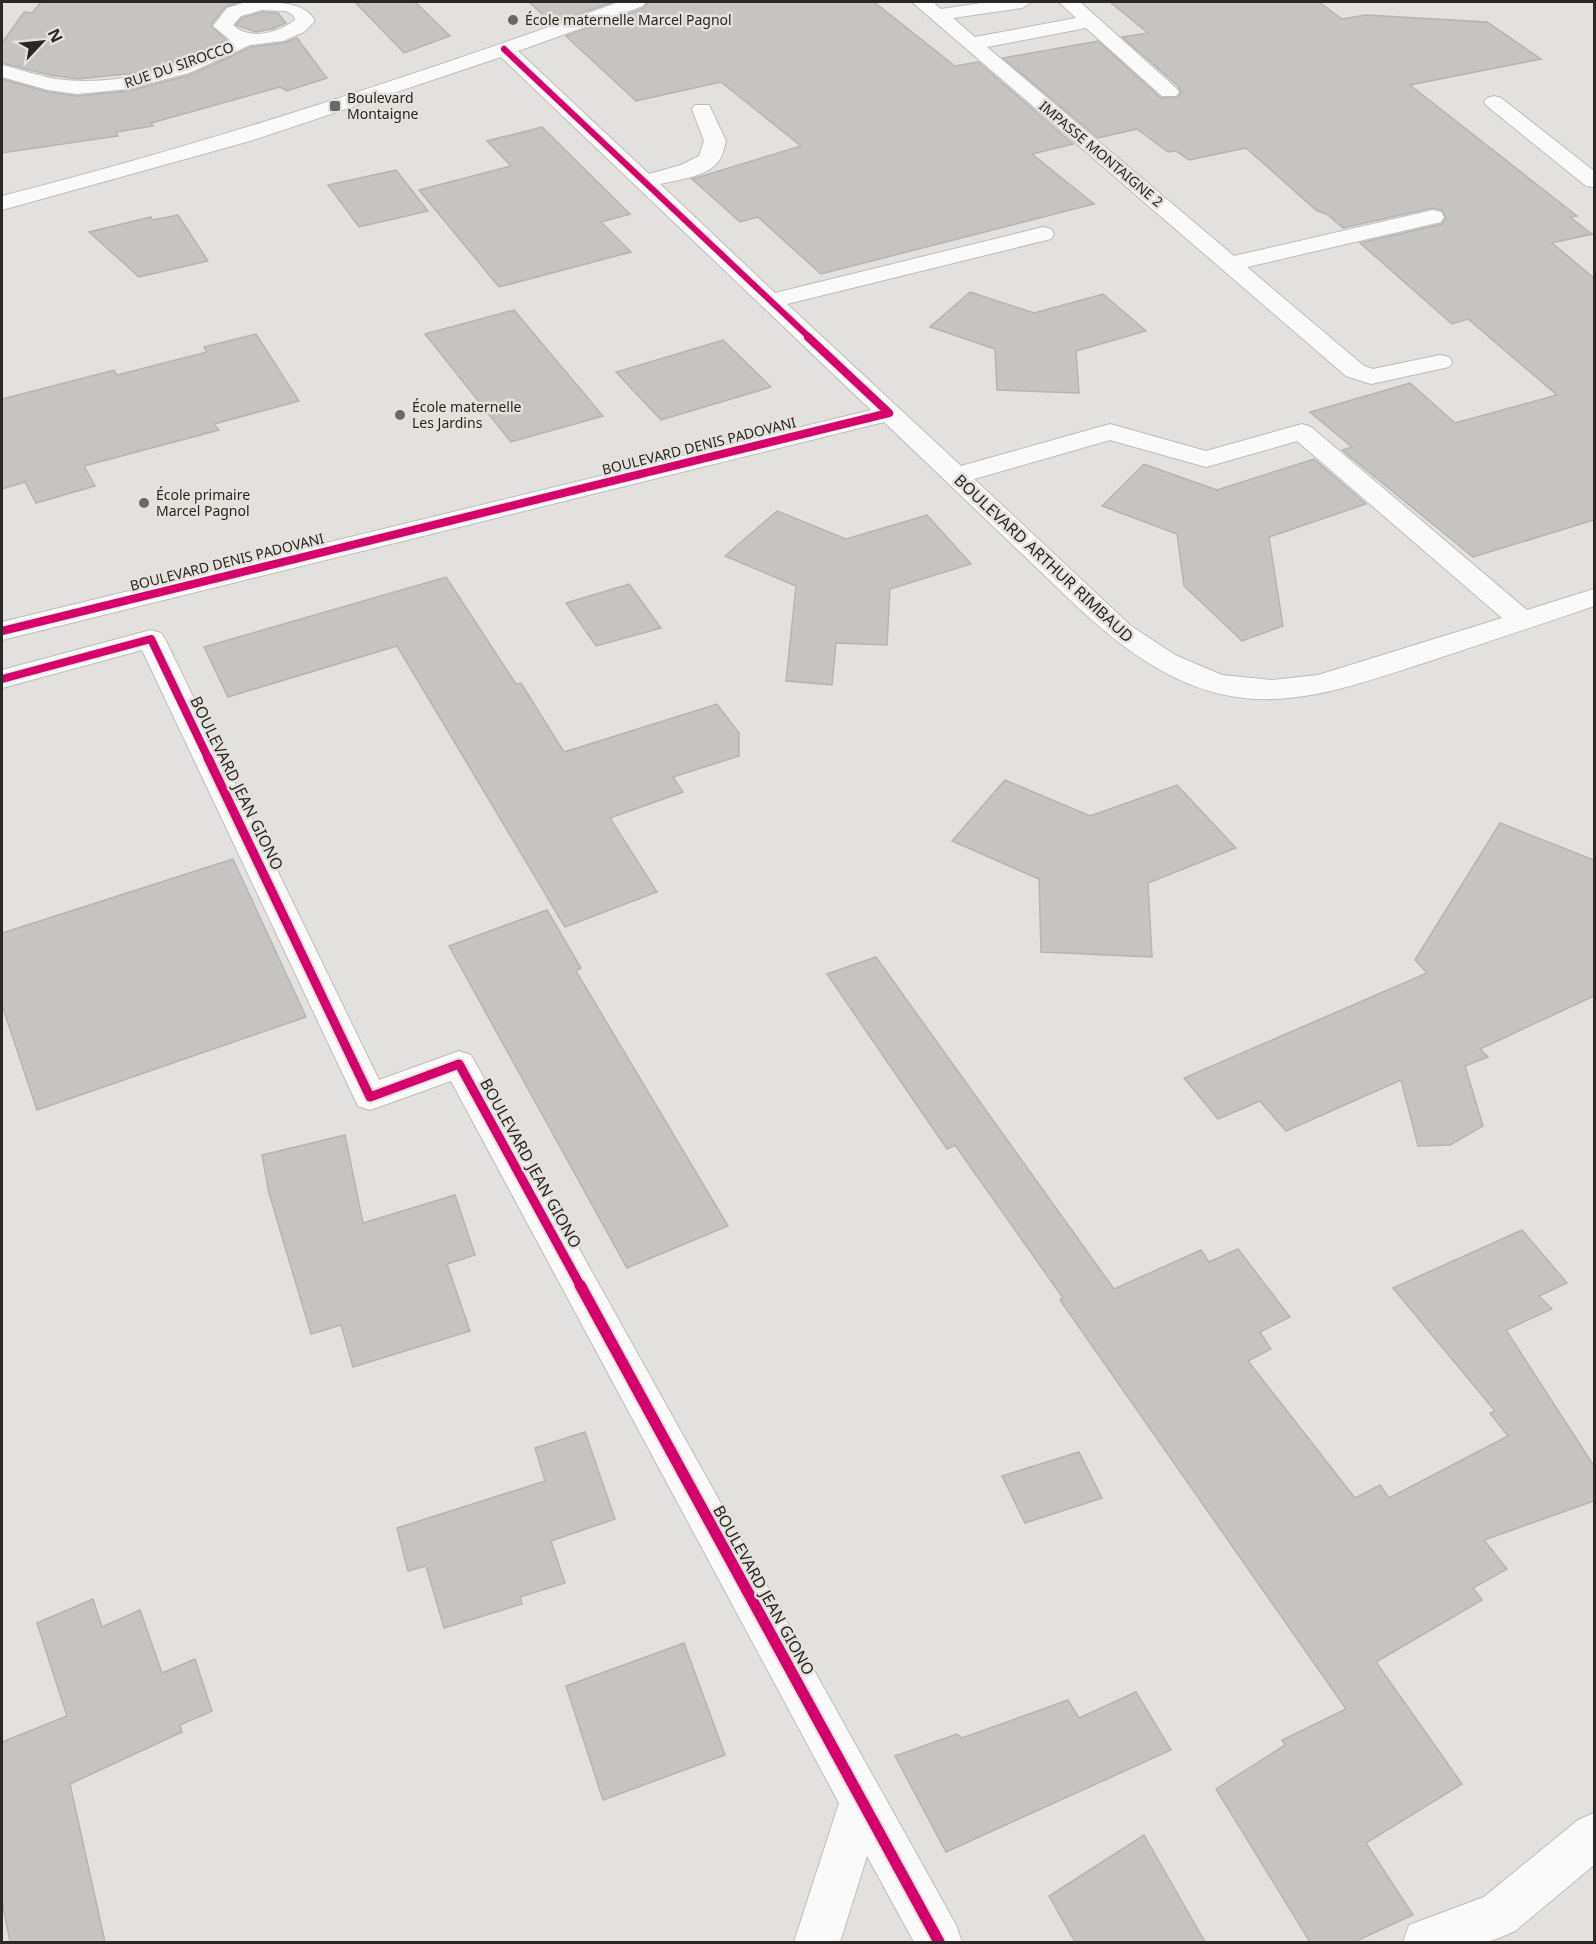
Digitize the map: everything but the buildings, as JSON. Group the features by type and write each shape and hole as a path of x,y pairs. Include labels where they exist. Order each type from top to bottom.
{"street":[{"path":"2,203 85,183 286,123 504,50 636,2"},
{"name":"IMPASSE MONTAIGNE 2","path":"930,8 1022,2"},
{"path":"1069,2 1169,92"},
{"name":"IMPASSE MONTAIGNE 2","path":"930,8 1355,371 1371,377 1440,362"},
{"path":"972,44 1092,21"},
{"name":"RUE DU SIROCCO","path":"2,71 56,86 110,87 146,79 230,50 248,38"},
{"path":"504,50 889,413"},
{"path":"1494,102 1594,181"},
{"path":"644,182 689,170 709,160 715,141 702,109"},
{"path":"1230,264 1433,216"},
{"path":"770,301 1043,234"},
{"name":"BOULEVARD ARTHUR RIMBAUD","path":"889,413 1121,632 1158,658 1194,676 1246,689 1285,689 1334,682 1594,597"},
{"name":"BOULEVARD DENIS PADOVANI","path":"2,631 889,413"},
{"path":"955,476 1110,432 1206,459 1302,432 1524,621"},
{"name":"BOULEVARD JEAN GIONO","path":"2,679 152,639 370,1097 459,1064 939,1942"},
{"path":"816,1942 862,1802"},
{"path":"1426,1942 1500,1915 1594,1836"}],"cycle path":[{"path":"2,631 889,413 504,49"},
{"path":"2,679 151,639 370,1097 459,1064 939,1942"}],"place":[{"name":"École maternelle Marcel Pagnol","path":"513,20"},
{"name":"Boulevard Montaigne","path":"335,106"},
{"name":"École maternelle Les Jardins","path":"400,415"},
{"name":"École primaire Marcel Pagnol","path":"144,503"}]}
